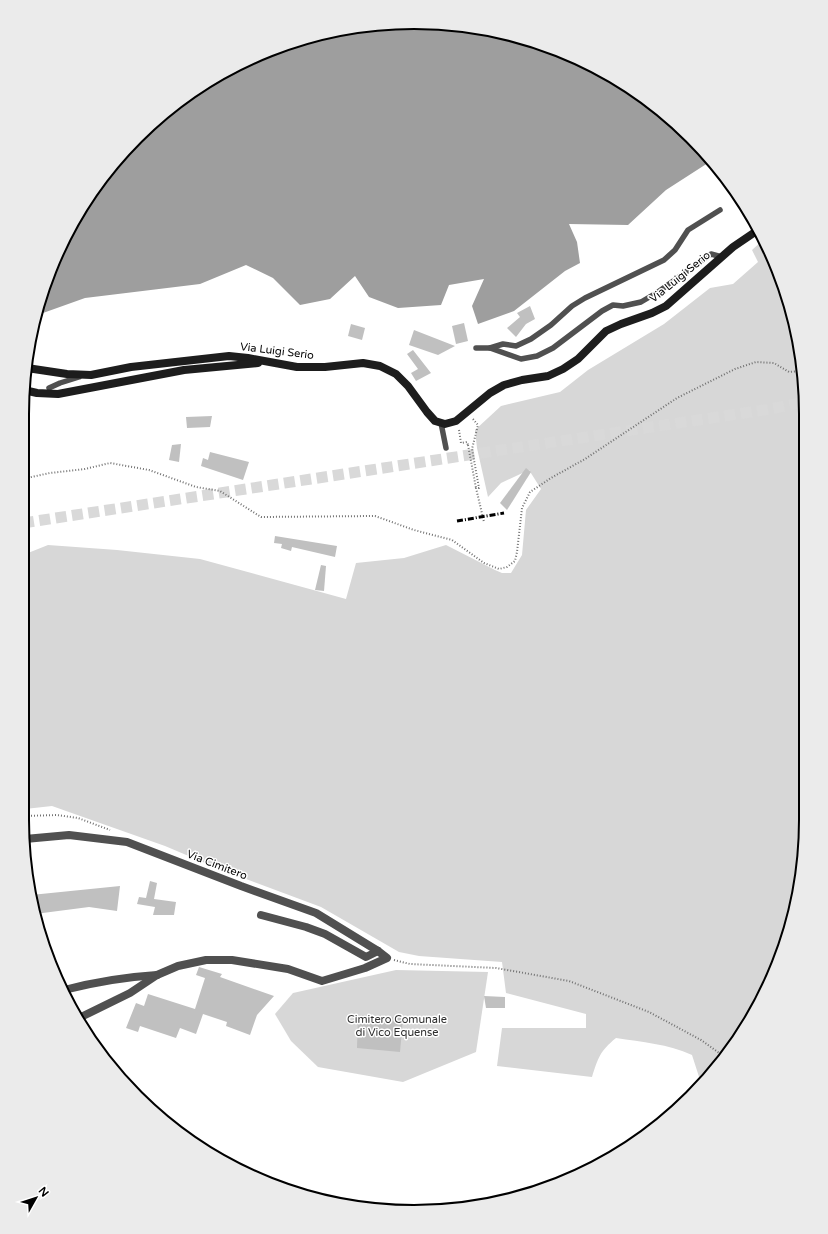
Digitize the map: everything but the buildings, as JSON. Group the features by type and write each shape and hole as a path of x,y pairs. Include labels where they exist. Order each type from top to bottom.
{"main road":[{"name":"Via Luigi Serio","path":"32,369 67,374 91,375 131,367 229,356 297,367 325,367 362,363 380,366 396,374 408,386 435,421 445,424 471,415 490,393 504,385 522,380 548,376 563,369 578,359 606,331 666,306 733,247 753,233"},
{"path":"30,391 58,394 184,370 270,362"}],"street":[{"name":"Via Cimitero","path":"30,839 69,835 127,842 316,913 388,958"},
{"path":"261,915 306,927 325,934 366,956 378,951"},
{"path":"83,1016 130,993 157,974 178,966 206,960 232,960 288,969 322,980 365,968 388,958"},
{"path":"68,989 104,980 128,976 157,974"}],"lane":[{"path":"476,348 490,348 503,344 516,346 531,340 551,325 572,306 585,298 664,260 675,250 688,230 720,210"},
{"path":"490,348 521,359 537,356 553,348 602,311 613,305 623,306 641,302 658,292 711,254 722,257"},
{"path":"49,388 73,378 91,375"},
{"path":"441,423 446,448"}],"path":[{"path":"29,478 110,463 149,470 196,487 220,491 261,517 375,516 414,530 452,540 484,563 499,569 507,567 515,562 522,508 530,492 551,478 585,459 677,398 735,369 756,362 774,363 789,372 797,371"},
{"path":"468,423 471,415"},
{"path":"471,415 478,425 472,449 479,488 476,488"},
{"path":"463,427 458,431 461,444 467,442 468,445 484,522"},
{"path":"388,958 410,964 496,968 569,981 649,1012 701,1040 720,1053"}],"green space":[{"path":"759,244 779,290 792,339 798,389 798,845 792,895 779,944 770,967 747,1013 734,1034 699,1078 692,1055 674,1048 616,1038 600,1055 592,1077 497,1066 502,1028 586,1028 586,1014 506,993 502,962 419,956 399,952 321,907 217,868 165,846 52,806 29,809 29,553 48,545 117,550 200,559 346,599 356,563 404,558 446,545 495,570 502,573 511,573 522,555 526,510 541,489 529,470 501,483 488,497 477,448 475,430 501,406 560,392 588,370 664,324 710,288 733,284 758,262 752,250"},
{"name":"Cimitero Comunale di Vico Equense","path":"396,970 488,972 476,1052 403,1082 318,1067 291,1041 275,1014 293,993"}],"shaded area":[{"path":"389,30 439,30 489,36 538,49 584,69 628,94 668,125 706,164 666,190 628,225 569,224 577,242 580,263 565,271 514,311 478,324 472,306 484,279 449,285 441,305 398,308 369,297 355,276 330,299 300,305 273,278 246,265 200,284 85,298 43,313 49,290 58,267 81,221 94,200 125,160 160,125 200,94 244,69 290,49 339,36"}],"tunnel":[{"path":"29,522 770,409 799,403"}],"railway":[{"path":"457,521 504,513"}]}
